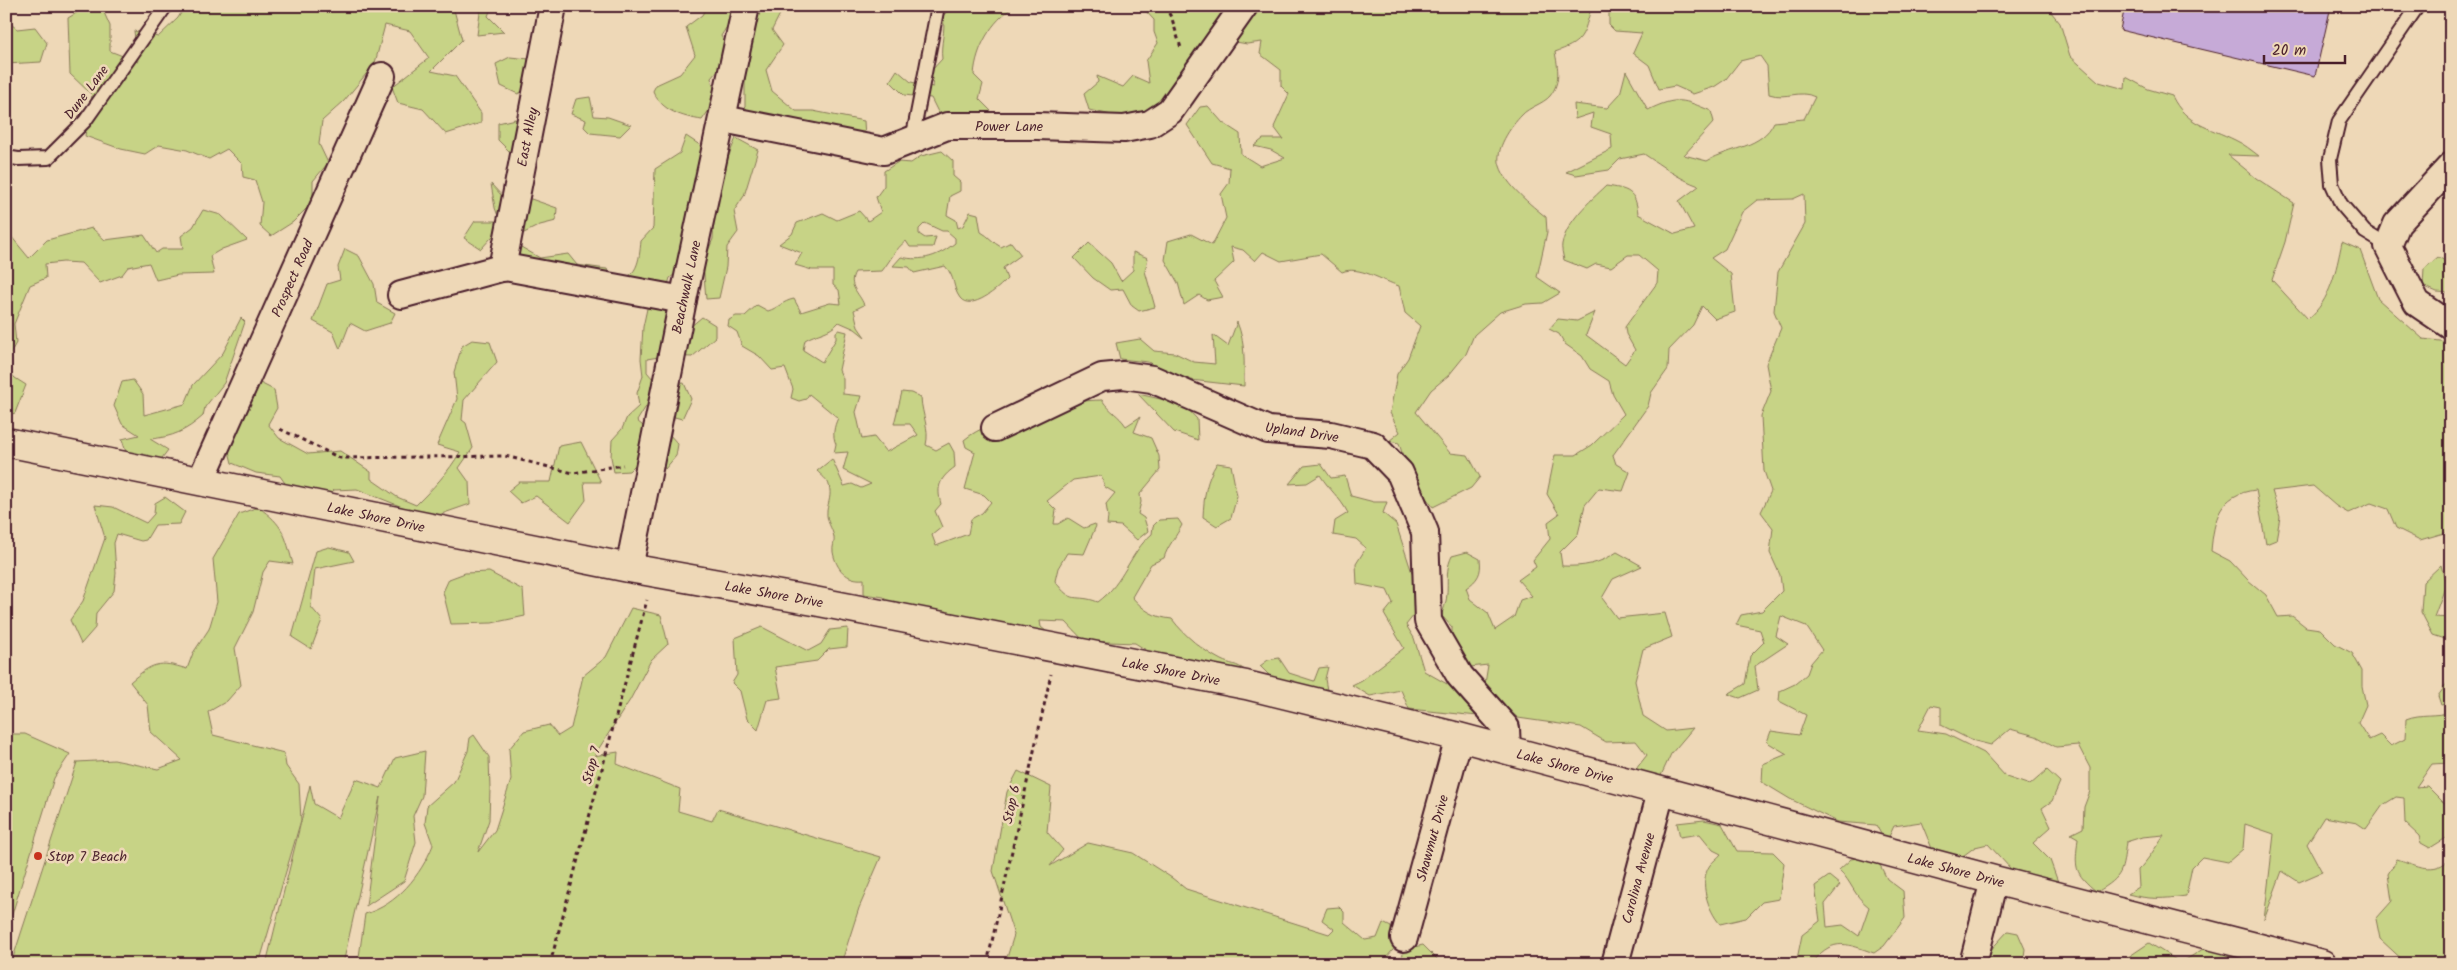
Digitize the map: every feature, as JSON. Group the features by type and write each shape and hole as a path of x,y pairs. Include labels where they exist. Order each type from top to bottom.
{"street":[{"name":"East Alley","path":"502,268 553,6"},
{"name":"Beachwalk Lane","path":"642,570 651,460 746,6"},
{"name":"Power Lane","path":"723,119 884,151 947,126 1037,126 1124,129 1150,124 1170,111 1244,6"},
{"name":"Prospect Road","path":"201,480 382,76"},
{"path":"2451,166 2397,224 2388,246 2417,303 2451,326"},
{"path":"401,295 502,268 683,300"},
{"name":"Upland Drive","path":"995,428 1102,377 1123,374 1152,379 1268,430 1331,435 1373,445 1400,474 1425,532 1428,621 1460,676 1506,728 1507,750"},
{"name":"Lake Shore Drive","path":"6,442 642,570 814,601 1246,685 1459,737 2294,961 2322,964"},
{"name":"Shawmut Drive","path":"1404,938 1459,737"},
{"name":"Carolina Avenue","path":"1615,964 1661,792"},
{"path":"1973,964 1994,880"}],"lane":[{"name":"Dune Lane","path":"6,157 18,159 48,158 85,121 166,6"},
{"path":"912,140 938,6"},
{"path":"2388,246 2365,232 2341,204 2332,184 2330,159 2340,122 2418,6"}],"path":[{"path":"1165,6 1172,19 1183,54 1181,69 1185,88"},
{"path":"280,429 340,458 505,456 573,473 651,460"},
{"name":"Stop 7","path":"550,964 642,570"},
{"name":"Stop 6","path":"987,964 1057,648"}],"green space":[{"path":"88,6 102,8 110,26 110,51 138,62 134,31 158,37 178,18 185,6 453,6 462,40 431,71 455,76 481,113 481,123 446,134 423,109 398,103 392,87 429,58 410,31 385,25 375,63 344,101 322,121 319,144 328,163 313,181 313,202 293,222 271,236 260,226 262,202 255,180 243,177 242,164 227,149 209,159 187,150 159,145 145,154 121,149 85,136 92,95 70,74 68,18"},
{"path":"481,6 492,6 488,16 504,32 477,35"},
{"path":"707,6 732,6 736,12 721,36 731,55 711,78 717,99 702,120 673,112 661,104 653,91 656,85 680,74 695,55 686,27 702,15"},
{"path":"759,6 784,6 772,30 783,45 766,70 772,91 796,111 813,111 864,121 865,137 758,120 745,107 745,67"},
{"path":"952,6 1015,6 1006,12 992,27 978,55 974,75 983,84 979,99 991,111 968,132 957,113 939,114 931,98 904,95 890,81 897,70 911,82 933,87 931,71 942,59 943,16"},
{"path":"1141,6 1608,6 1590,12 1580,38 1570,46 1555,52 1558,75 1553,91 1547,99 1525,112 1518,120 1509,132 1499,153 1500,166 1508,180 1533,207 1546,217 1547,232 1537,277 1560,293 1543,303 1526,304 1500,312 1474,335 1466,354 1449,375 1431,390 1416,412 1450,453 1468,455 1480,477 1471,488 1433,507 1408,473 1399,443 1389,441 1400,432 1390,413 1397,374 1408,358 1420,326 1405,313 1399,286 1363,272 1348,270 1342,272 1321,254 1281,261 1263,252 1255,261 1243,250 1231,247 1234,262 1214,281 1223,297 1207,300 1199,295 1184,305 1178,283 1165,260 1168,241 1191,234 1212,245 1226,218 1221,194 1229,183 1230,168 1212,163 1187,125 1200,107 1208,106 1223,123 1240,134 1241,154 1260,166 1285,158 1271,150 1254,146 1263,139 1283,139 1274,127 1289,94 1281,86 1281,70 1260,54 1262,42 1247,44 1214,38 1178,99 1144,118 1130,119 1089,110 1084,94 1098,82 1097,76 1123,87 1133,76 1149,83 1146,61 1158,43 1154,32 1154,20"},
{"path":"1609,6 2046,6 2060,23 2070,56 2099,82 2125,89 2126,77 2148,89 2172,96 2178,106 2191,119 2238,142 2259,156 2228,155 2256,178 2294,203 2285,242 2272,280 2308,319 2316,311 2327,294 2335,274 2342,242 2360,250 2378,299 2423,339 2449,342 2451,345 2451,531 2420,540 2396,528 2388,509 2371,503 2348,513 2336,506 2313,486 2272,491 2280,517 2276,540 2266,544 2256,490 2244,492 2226,503 2217,519 2211,551 2230,561 2266,595 2278,617 2292,616 2306,627 2320,629 2335,644 2352,653 2362,671 2362,686 2366,705 2358,723 2369,740 2380,735 2391,746 2405,739 2406,719 2451,712 2451,728 2448,732 2451,733 2451,763 2432,764 2416,787 2427,786 2443,802 2451,806 2451,835 2430,848 2421,843 2419,836 2405,823 2404,798 2396,797 2383,805 2366,829 2357,823 2324,817 2307,844 2322,872 2299,882 2282,871 2264,920 2274,834 2245,824 2243,849 2228,862 2202,857 2192,867 2186,896 2163,898 2128,894 2139,887 2138,870 2164,835 2142,837 2126,842 2124,860 2120,872 2112,882 2097,892 2083,879 2077,869 2078,838 2071,834 2083,828 2084,807 2090,791 2090,768 2078,745 2056,747 2036,736 2010,729 1991,745 1971,740 1941,725 1941,707 1931,705 1918,730 1946,734 1984,753 2006,777 2030,785 2047,770 2060,782 2052,801 2042,808 2051,827 2033,843 2050,860 2058,882 2048,888 2021,880 1988,844 1975,847 1956,861 1933,851 1921,822 1894,826 1886,843 1876,825 1838,822 1790,799 1762,782 1763,764 1787,754 1767,742 1771,731 1799,735 1806,715 1779,701 1780,691 1795,684 1807,674 1811,663 1822,650 1806,626 1781,616 1776,636 1788,644 1755,666 1758,690 1740,698 1728,694 1745,684 1750,656 1764,642 1760,630 1736,625 1741,615 1762,611 1782,591 1780,575 1770,553 1773,528 1761,512 1771,491 1764,471 1761,416 1771,391 1766,364 1781,328 1774,311 1778,272 1805,224 1804,194 1793,199 1757,200 1742,212 1725,249 1711,258 1731,274 1735,312 1715,319 1702,306 1693,325 1669,350 1668,369 1651,393 1648,406 1613,455 1616,464 1630,472 1623,491 1599,488 1585,505 1578,534 1560,552 1562,566 1591,564 1617,552 1642,566 1613,579 1602,598 1617,618 1665,613 1672,637 1643,649 1635,681 1643,716 1666,731 1693,728 1671,754 1658,782 1632,774 1647,755 1636,741 1606,742 1581,727 1518,718 1484,690 1488,665 1470,667 1452,648 1452,627 1441,615 1445,607 1449,563 1452,556 1467,552 1480,559 1478,576 1466,588 1470,599 1488,613 1495,630 1514,617 1520,600 1532,596 1518,580 1536,567 1533,560 1550,539 1548,522 1559,514 1547,494 1555,455 1576,455 1592,445 1624,414 1613,395 1609,381 1590,369 1582,356 1565,344 1559,334 1549,329 1558,319 1577,321 1595,312 1586,335 1625,364 1635,350 1626,334 1625,327 1657,283 1658,271 1639,255 1628,255 1611,267 1596,264 1587,269 1564,260 1562,246 1569,227 1580,212 1606,186 1620,188 1629,192 1633,195 1638,214 1675,234 1694,229 1679,201 1699,186 1678,176 1644,154 1620,159 1609,170 1576,175 1566,172 1612,149 1611,134 1591,127 1593,113 1575,119 1574,104 1607,108 1620,94 1626,71 1648,110 1673,101 1680,101 1711,111 1714,122 1684,155 1707,161 1754,142 1769,131 1774,122 1804,119 1815,97 1804,94 1775,96 1769,94 1767,66 1760,56 1740,61 1726,79 1714,87 1693,94 1675,86 1659,89 1649,65 1633,53 1642,33 1615,31 1609,25"},
{"path":"6,20 17,29 35,27 47,43 41,62 6,64"},
{"path":"510,57 529,59 527,88 518,94 501,86 496,64"},
{"path":"590,97 594,116 608,117 631,125 620,136 590,133 584,127 586,120 571,114 576,99"},
{"path":"515,119 521,124 530,146 511,153 498,140 498,123"},
{"path":"686,136 709,151 680,270 670,278 663,301 690,327 702,317 715,325 715,337 692,357 664,356 647,359 647,372 659,386 684,383 691,399 682,419 671,416 657,397 645,408 637,421 648,430 668,433 678,444 676,456 665,469 660,459 647,453 629,471 614,472 611,457 612,440 622,429 627,417 639,406 637,393 643,376 641,359 643,327 648,304 520,263 514,252 521,247 540,258 568,254 577,265 607,269 613,281 628,277 636,268 641,241 653,228 655,169 680,153"},
{"path":"736,138 758,150 744,196 734,211 738,232 727,247 726,267 719,298 706,299 703,263 713,239 714,216 725,165"},
{"path":"942,151 953,161 953,176 960,182 960,191 950,196 947,215 956,220 958,228 963,226 970,212 978,214 981,232 1001,247 1011,242 1021,255 1003,268 1007,279 998,288 978,301 965,302 960,298 951,275 945,266 914,273 909,267 893,266 901,257 916,259 930,257 955,243 955,238 947,231 942,231 925,223 919,229 919,234 925,238 936,237 933,247 910,247 906,241 896,251 882,271 855,272 852,281 853,285 864,305 854,310 858,327 865,337 855,329 839,322 827,331 805,340 803,350 822,362 836,339 836,332 839,330 847,332 839,370 843,379 843,394 861,396 856,412 862,439 874,437 886,452 918,435 910,424 894,424 902,392 911,393 921,398 926,428 926,445 936,450 949,443 954,452 955,467 946,475 939,487 941,504 935,511 942,527 932,535 936,546 968,534 971,519 982,513 991,502 984,495 965,489 975,452 966,447 964,440 976,432 1010,417 1030,411 1087,401 1102,400 1126,426 1140,417 1134,432 1151,438 1159,456 1160,470 1140,494 1141,502 1138,514 1144,518 1148,531 1137,540 1121,526 1107,525 1106,504 1115,493 1105,487 1101,476 1073,480 1047,501 1056,510 1054,524 1058,524 1068,518 1084,528 1095,524 1096,526 1084,554 1067,553 1058,568 1055,581 1070,596 1098,602 1115,586 1138,550 1152,534 1153,526 1159,520 1178,519 1182,525 1164,558 1151,564 1132,597 1150,612 1160,617 1172,619 1188,637 1207,652 1246,671 1154,655 1135,643 1084,641 1066,622 1040,621 1041,627 1052,636 891,610 884,597 864,594 864,579 848,576 843,573 837,564 833,550 834,537 827,515 830,489 826,479 817,471 832,459 844,486 852,484 861,488 871,484 843,470 848,452 834,453 836,444 834,431 838,418 809,394 806,399 799,401 791,398 793,389 785,368 772,370 759,356 742,346 737,332 728,326 729,320 736,316 745,316 757,305 768,311 794,299 801,312 830,303 841,304 839,290 833,285 833,270 812,270 795,265 802,253 779,244 792,234 797,223 823,213 837,220 859,211 868,221 881,212 876,197 884,186 884,171 898,162 911,163 921,156"},
{"path":"491,184 504,198 531,199 557,208 556,221 540,225 520,235 502,226 481,249 464,238 475,221 500,221 495,208"},
{"path":"203,210 221,215 247,240 222,249 210,256 214,274 178,275 156,280 149,263 128,267 122,275 100,283 81,263 45,264 46,278 30,285 14,324 16,343 6,361 6,230 29,258 47,240 92,228 105,240 144,235 156,253 162,249 183,249 181,236 193,227"},
{"path":"1089,243 1111,263 1121,281 1133,270 1133,252 1148,258 1145,271 1155,307 1139,311 1132,306 1123,289 1110,290 1093,278 1074,258"},
{"path":"345,249 359,256 374,284 377,303 395,313 390,323 365,331 350,323 340,349 333,332 313,321 327,284 340,280 338,267"},
{"path":"2438,257 2451,264 2451,293 2437,292 2423,286 2424,269"},
{"path":"241,318 245,322 224,383 205,407 203,416 191,426 179,432 166,437 150,439 168,450 153,470 128,459 122,439 139,435 122,424 114,406 122,382 133,380 143,394 144,415 185,404 193,385 223,353"},
{"path":"1237,322 1243,346 1244,386 1191,380 1167,373 1148,362 1120,359 1116,343 1140,339 1154,351 1175,353 1194,362 1215,364 1213,335 1228,346"},
{"path":"472,340 490,342 497,362 464,400 462,420 466,423 473,448 459,468 469,482 470,504 430,518 357,489 334,490 318,507 300,505 280,476 256,473 232,463 222,424 254,380 274,390 277,408 268,424 279,438 308,454 340,451 371,472 371,479 397,497 416,505 445,473 460,452 437,445 457,399 454,372 462,346"},
{"path":"6,368 15,378 26,385 15,413 6,416"},
{"path":"1138,394 1183,404 1197,419 1198,440 1174,432"},
{"path":"581,442 601,482 584,482 586,500 570,522 536,496 521,503 508,491 519,482 551,482 559,446"},
{"path":"1217,463 1231,465 1237,496 1231,518 1217,526 1203,517 1206,488"},
{"path":"1321,464 1331,478 1345,476 1351,496 1374,502 1387,502 1383,513 1396,524 1417,588 1418,610 1406,625 1414,638 1424,671 1463,693 1478,716 1409,709 1401,690 1370,696 1352,685 1362,680 1404,648 1384,614 1393,603 1387,590 1357,584 1356,564 1366,548 1356,539 1333,535 1335,521 1348,513 1341,502 1320,475 1307,483 1289,484 1304,466"},
{"path":"165,497 185,512 179,524 155,525 146,540 141,541 117,534 114,543 116,573 114,591 96,613 95,628 81,644 70,620 83,601 105,538 95,505 113,507 146,523 154,514 155,503"},
{"path":"258,507 273,519 282,531 293,564 270,561 263,572 253,612 235,648 241,685 227,701 208,712 213,735 284,753 286,766 299,784 301,820 259,964 11,964 77,762 114,760 158,769 182,760 151,732 148,705 130,682 150,667 156,665 162,664 187,669 193,653 209,629 217,602 213,559 239,514"},
{"path":"329,547 349,552 354,561 315,569 311,607 322,620 311,649 292,637 316,551"},
{"path":"2441,565 2446,585 2434,617 2451,618 2451,641 2433,635 2421,612 2423,582"},
{"path":"489,572 523,590 525,616 492,623 451,624 443,592 449,579 465,573"},
{"path":"631,608 661,615 668,644 651,660 630,700 594,756 618,752 617,764 680,789 678,811 712,821 718,809 881,857 859,908 841,964 358,964 365,914 377,910 397,896 415,878 422,867 433,845 425,823 427,806 454,782 468,751 470,738 474,735 489,757 489,820 478,852 495,830 511,780 509,749 524,731 549,725 558,736 571,728 583,676 606,657"},
{"path":"762,627 808,651 821,644 830,630 848,628 847,647 829,649 817,661 775,667 781,698 767,700 758,730 747,719 740,691 732,683 737,675 735,638"},
{"path":"1279,658 1289,673 1314,681 1319,668 1328,667 1325,679 1327,690 1312,694 1289,681 1279,685 1260,666 1268,660"},
{"path":"2451,678 2451,703 2441,705 2438,696"},
{"path":"6,734 25,734 70,754 54,778 6,934"},
{"path":"425,751 422,796 413,816 416,842 404,881 366,906 380,797 343,964 266,964 310,785 314,804 338,818 356,779 381,788 395,758"},
{"path":"1018,771 1051,787 1047,832 1063,850 1050,866 1088,843 1133,853 1186,889 1329,934 1334,929 1322,920 1327,908 1339,907 1344,912 1344,922 1365,940 1377,938 1383,923 1391,927 1392,935 1398,944 1381,964 1005,964 1014,935 993,871 1007,792"},
{"path":"1704,820 1722,824 1737,851 1773,852 1784,863 1779,899 1762,902 1746,918 1720,924 1708,904 1705,879 1710,865 1721,854 1713,850 1700,834 1680,837 1677,823"},
{"path":"1864,857 1880,865 1887,879 1903,891 1905,918 1884,946 1874,953 1849,945 1835,945 1821,953 1814,960 1814,964 1796,964 1802,935 1820,921 1815,886 1829,876 1840,885 1825,904 1827,927 1843,925 1859,936 1869,907 1859,898 1839,870 1851,859"},
{"path":"2451,858 2451,964 2407,964 2380,939 2376,919 2392,901 2388,874 2397,859 2418,866 2432,868 2438,867"},
{"path":"2008,931 2018,933 2025,949 2023,964 1990,964 1985,956"},
{"path":"2149,943 2181,963 2206,947 2240,958 2272,959 2272,964 2118,964"},
{"path":"1423,945 1438,960 1433,964 1399,964 1405,949"}],"building":[{"path":"2125,6 2331,6 2315,76 2120,30"}],"place":[{"name":"Stop 7 Beach","path":"38,856"}]}
